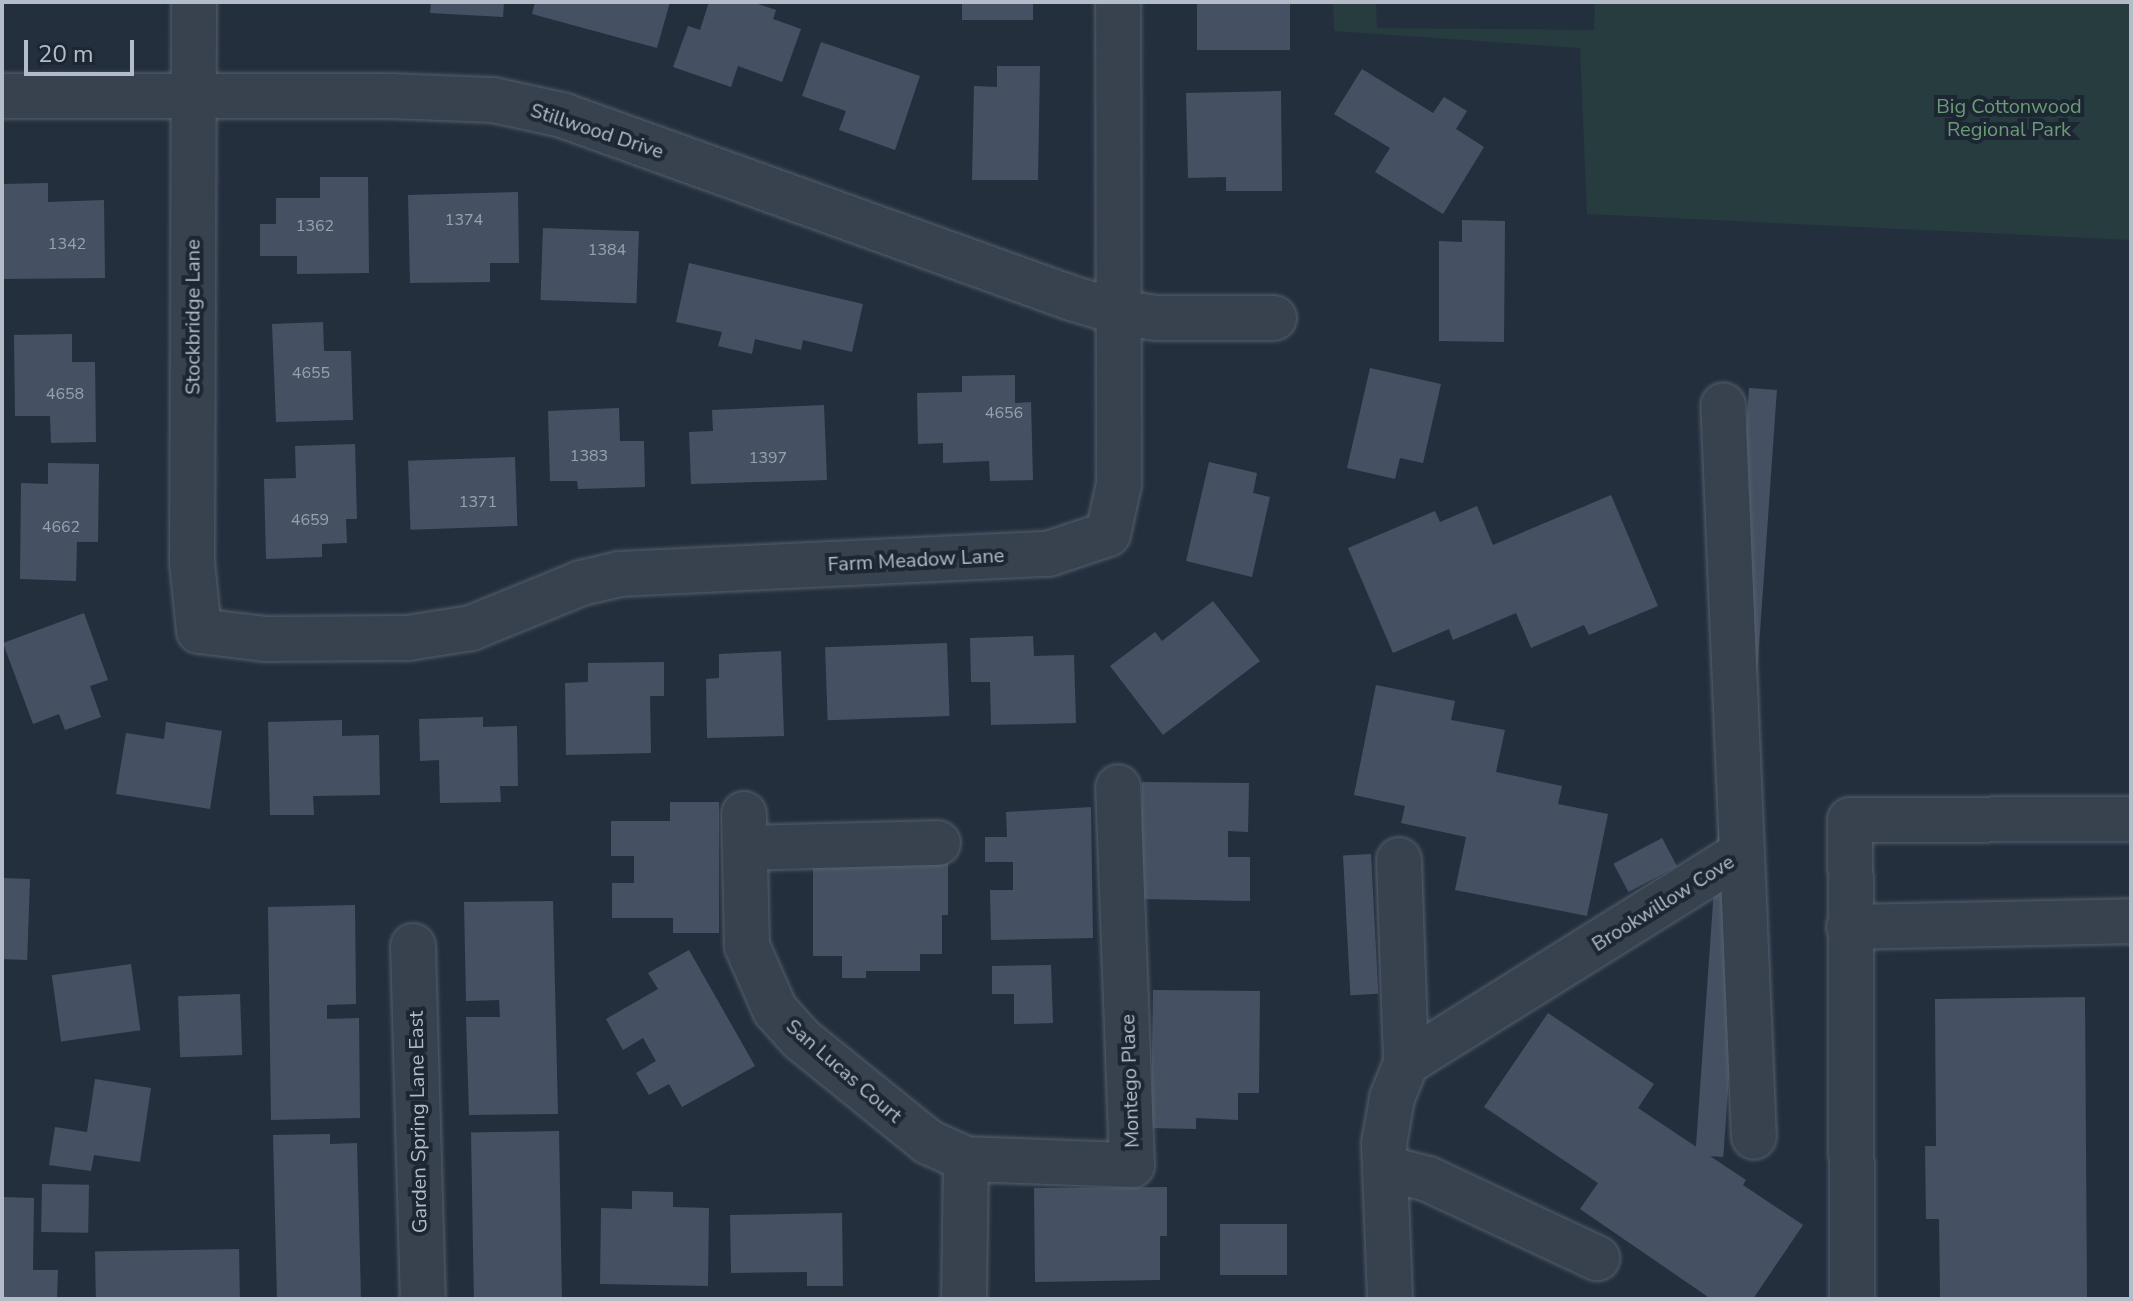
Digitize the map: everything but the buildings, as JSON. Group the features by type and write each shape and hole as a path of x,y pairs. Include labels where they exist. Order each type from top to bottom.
{"street":[{"name":"Stockbridge Lane","path":"194,2 192,562 199,631"},
{"name":"Farm Meadow Lane","path":"199,631 265,639 408,638 471,628 581,583 619,574 1048,554 1108,534 1119,484 1118,2"},
{"name":"Stillwood Drive","path":"2,96 390,96 493,100 548,112 1118,312 1156,318 1274,318"},
{"name":"Brookwillow Cove","path":"1406,1063 1742,853 1723,405"},
{"name":"Montego Place","path":"966,1159 1132,1165 1118,787"},
{"path":"1852,1299 1850,820 2131,819"},
{"name":"San Lucas Court","path":"938,843 744,831 747,946 775,1010 801,1039 928,1142 966,1159"},
{"path":"1742,853 1754,1137"},
{"path":"1390,1299 1385,1168 1387,1121 1406,1063 1399,860"},
{"path":"1849,927 2131,921"},
{"name":"Garden Spring Lane East","path":"413,946 423,1299"},
{"path":"964,1299 966,1159"},
{"path":"1385,1168 1428,1179 1597,1258"}],"green space":[{"name":"Big Cottonwood Regional Park","path":"1333,2 1376,2 1377,28 1594,30 1595,2 2131,2 2131,240 1587,214 1580,48 1334,31"}]}
